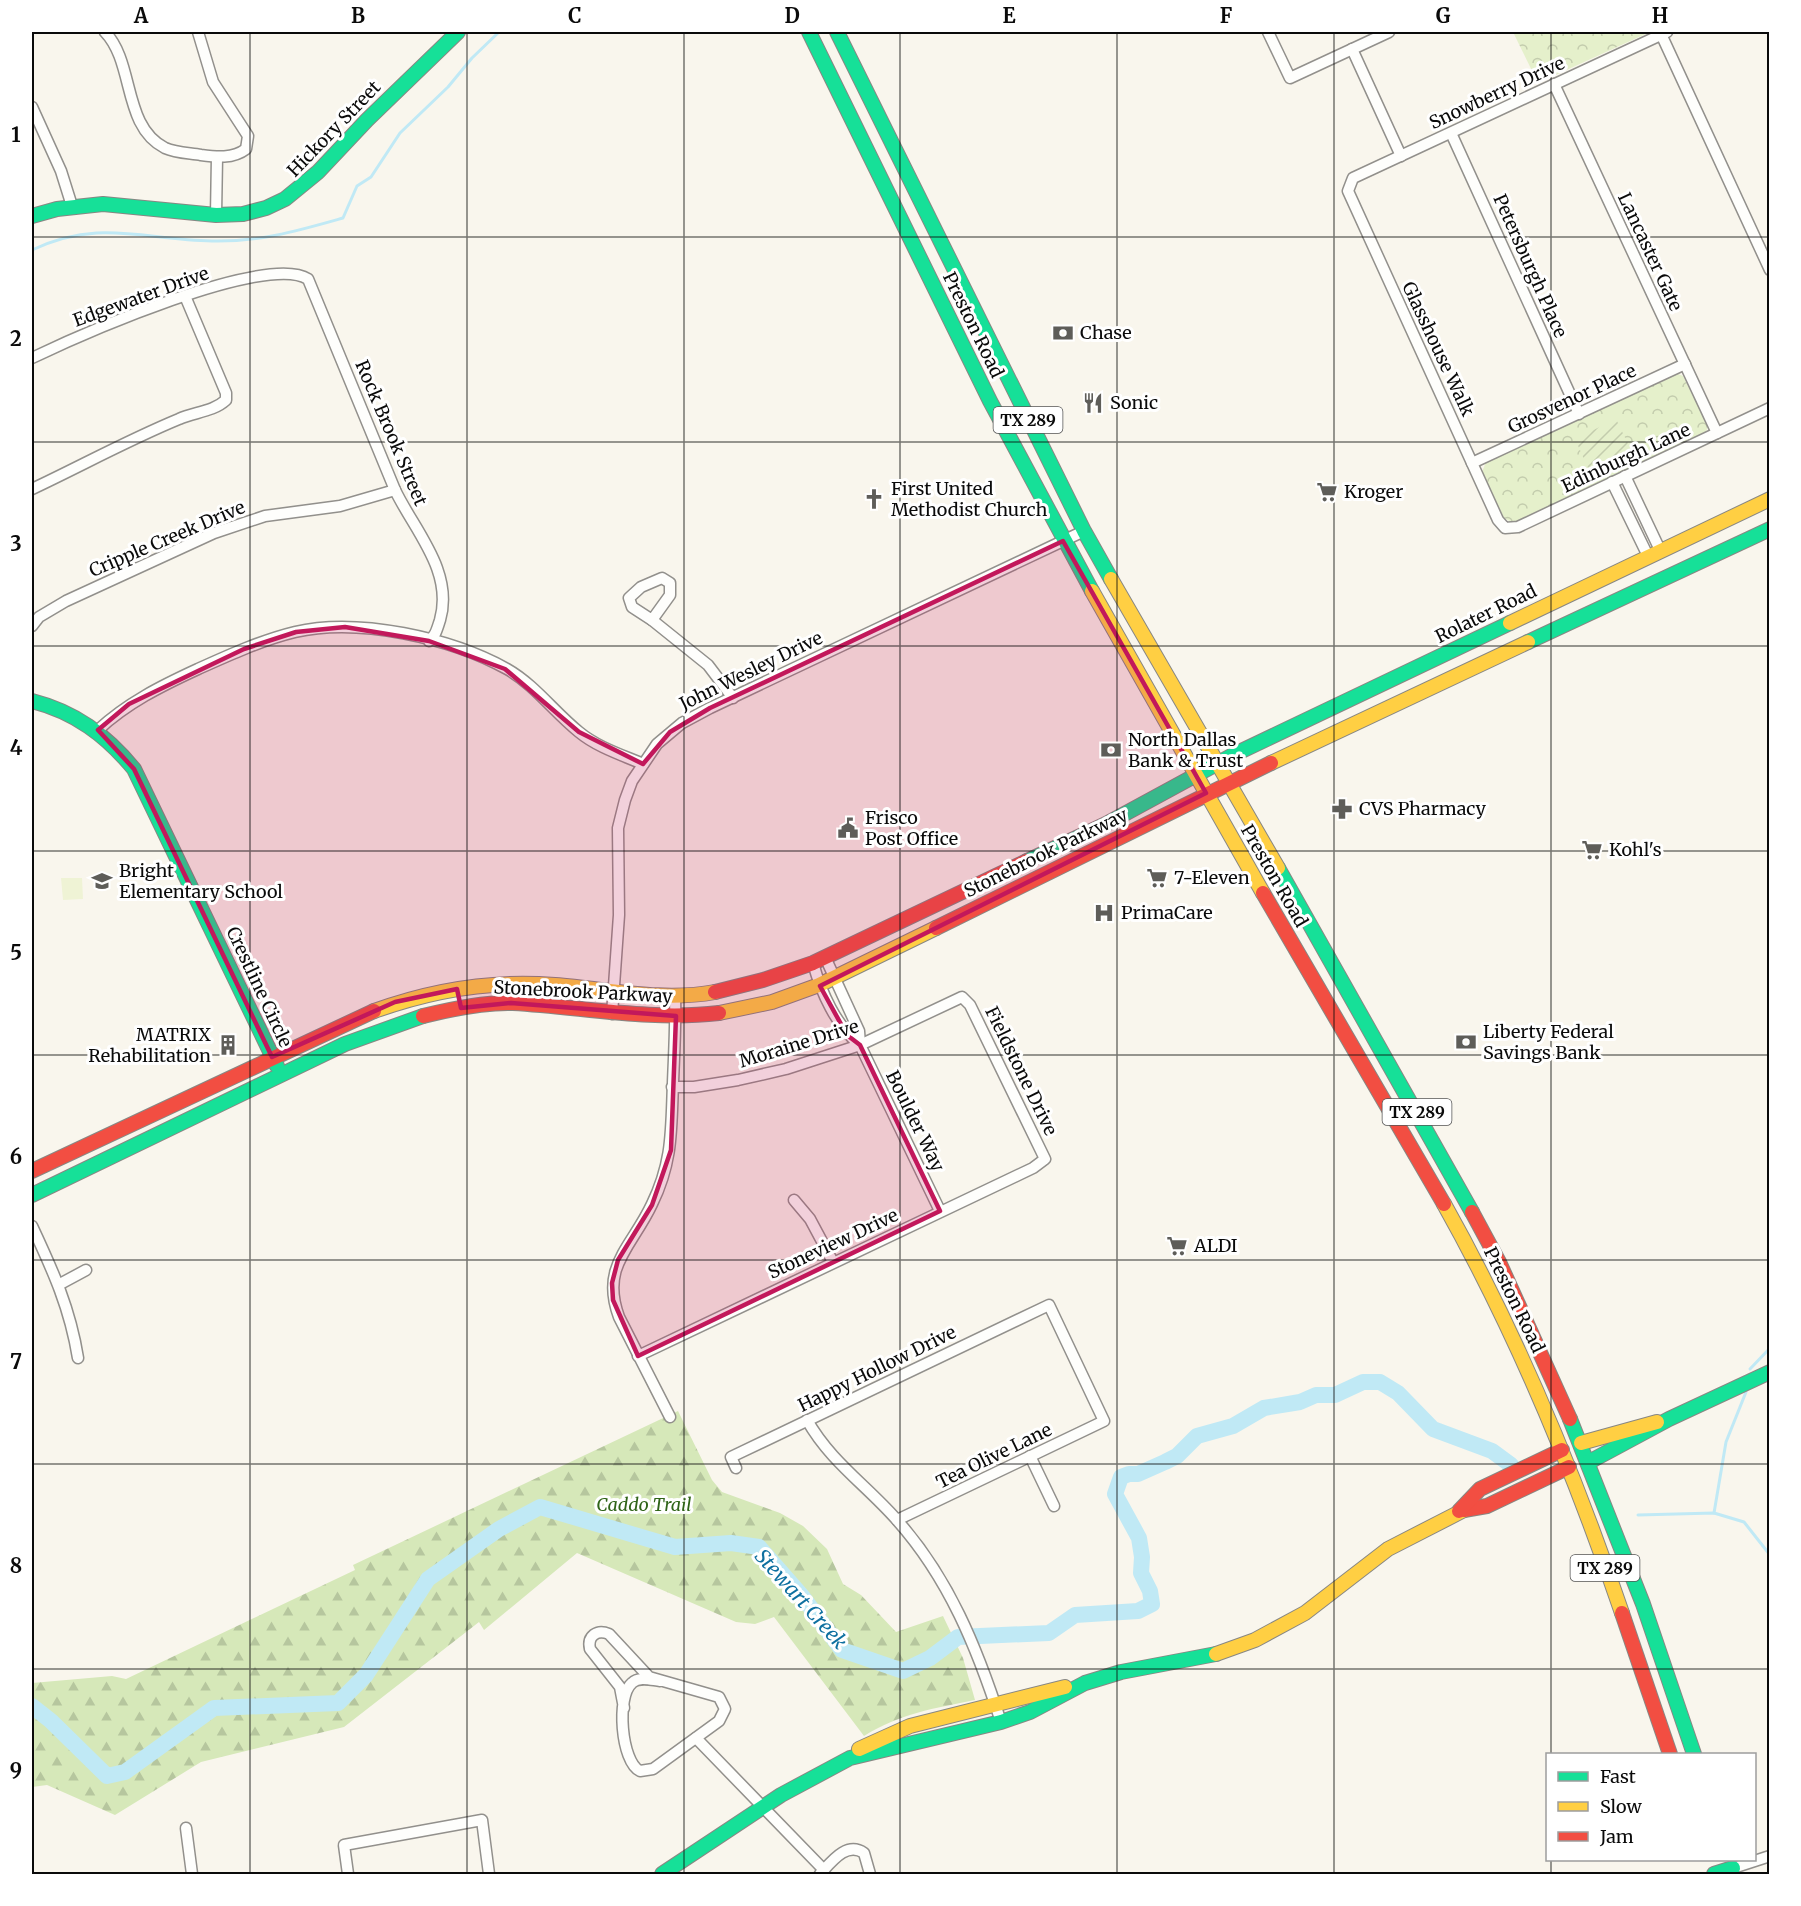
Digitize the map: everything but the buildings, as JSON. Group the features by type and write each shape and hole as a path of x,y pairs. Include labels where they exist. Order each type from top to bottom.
{"main road":[{"name":"Hickory Street","path":"32,216 98,202 216,215 249,214 296,194 311,182 364,123 458,32"},
{"name":"Preston Road","path":"809,32 986,393 1063,541 1194,774 1450,1215 1494,1296 1569,1467 1669,1753"},
{"name":"Preston Road","path":"837,32 1084,531 1218,762 1468,1204 1524,1313 1581,1443 1643,1604 1693,1753"},
{"name":"Rolater Road","path":"1218,762 1770,499"},
{"path":"1229,782 1770,529"},
{"path":"1654,553 1669,576"},
{"path":"1470,641 1481,664"},
{"path":"1360,693 1373,715"},
{"name":"Crestline Circle","path":"32,701 75,714 116,746 134,769 281,1074"},
{"name":"Stonebrook Parkway","path":"32,1171 361,1015 395,1002 442,991 511,985 554,985 614,994 675,996 742,987 769,980 819,960 1106,824 1218,762"},
{"name":"Stonebrook Parkway","path":"32,1195 368,1033 446,1010 511,1003 612,1014 676,1016 717,1013 772,1002 834,979 1037,880 1229,782"},
{"path":"1029,860 1037,880"},
{"path":"944,901 953,919"},
{"path":"1313,979 1334,968"},
{"path":"457,989 461,1008"},
{"path":"442,991 446,1010"},
{"path":"1450,1215 1468,1204"},
{"path":"1457,1228 1475,1218"},
{"path":"1459,1511 1487,1506 1569,1467 1588,1462 1625,1445 1669,1419 1770,1372"},
{"path":"850,1758 860,1748 910,1726 1025,1696 1082,1684 1121,1672 1199,1658 1255,1640 1305,1613 1388,1549 1459,1511 1480,1490 1562,1450 1630,1427 1669,1419"},
{"path":"662,1875 763,1807 810,1778 850,1758 1000,1722 1030,1712 1082,1684"},
{"path":"1706,1861 1713,1875 1733,1868"}],"street":[{"path":"105,32 121,55 131,97 150,136 174,151 217,157 240,153 246,149 248,136 213,82 198,32"},
{"path":"1268,32 1290,78 1389,32"},
{"path":"1664,33 1770,270"},
{"name":"Snowberry Drive","path":"1348,191 1353,178 1664,33"},
{"path":"1352,49 1401,156"},
{"name":"Lancaster Gate","path":"1554,84 1717,433"},
{"path":"32,107 61,171 72,206"},
{"name":"Petersburgh Place","path":"1451,133 1579,414"},
{"path":"216,215 217,157"},
{"name":"Glasshouse Walk","path":"1348,191 1498,520"},
{"name":"Edgewater Drive","path":"32,358 126,316 185,296 242,280 293,273 301,274"},
{"name":"Rock Brook Street","path":"301,274 308,279 315,293 395,490 407,515 430,549 442,592 441,615 435,636 429,641"},
{"path":"32,489 124,443 182,417 219,407 226,400 226,393 185,296"},
{"name":"Grosvenor Place","path":"1472,464 1685,364"},
{"name":"Edinburgh Lane","path":"1498,520 1505,528 1512,529 1770,408"},
{"path":"1626,476 1654,553"},
{"path":"1612,482 1654,553"},
{"name":"Cripple Creek Drive","path":"32,626 39,617 66,601 214,533 265,516 340,506 395,490"},
{"name":"John Wesley Drive","path":"612,1014 619,915 618,828 632,781 670,732 733,698 1084,531"},
{"path":"652,620 708,665 733,698"},
{"path":"98,730 129,704 244,649 296,632 345,627 399,633 470,653 506,669 521,678 579,732 598,744 643,764"},
{"name":"Boulder Way","path":"819,960 834,979 859,1031 860,1045 940,1211"},
{"name":"Boulder Way","path":"819,960 819,985 848,1035 860,1045"},
{"path":"670,1417 638,1356 613,1300 612,1283 618,1260 652,1205 671,1150 675,996"},
{"name":"Moraine Drive","path":"672,1087 694,1087 786,1069 860,1045 962,997"},
{"name":"Fieldstone Drive","path":"962,997 970,1005 1043,1154 1042,1163"},
{"name":"Stoneview Drive","path":"638,1356 1042,1163"},
{"path":"794,1200 810,1219 832,1262"},
{"path":"32,1226 60,1284 78,1358"},
{"path":"60,1284 86,1270"},
{"name":"Happy Hollow Drive","path":"736,1468 731,1457 1049,1305 1104,1421"},
{"path":"807,1420 833,1459 897,1520 926,1556 960,1613 988,1682 1000,1722"},
{"name":"Tea Olive Lane","path":"897,1520 1104,1421"},
{"path":"1030,1456 1054,1506"},
{"path":"624,1708 628,1688 633,1681 639,1679 660,1681 719,1697 725,1709 719,1721 652,1769 643,1772 637,1770 631,1764 625,1743 624,1708 620,1687 590,1649 589,1641 593,1635 600,1632 609,1634 641,1672 660,1681"},
{"path":"696,1738 822,1872 848,1848 857,1848 864,1853 870,1875"},
{"path":"348,1875 344,1845 482,1820 489,1875"},
{"path":"186,1828 192,1875"},
{"path":"1733,1868 1755,1861"}],"highlighted area":[{"path":"1063,541 1206,793 820,986 847,1035 860,1045 940,1211 638,1356 613,1300 612,1283 618,1260 652,1205 671,1150 676,1016 511,1003 461,1008 457,989 395,1002 272,1057 134,769 98,730 129,704 244,649 296,632 345,627 429,641 505,669 579,732 643,764 670,732 710,708"}],"green space":[{"path":"1513,32 1650,32 1538,83"},
{"path":"1676,373 1683,376 1708,426 1706,432 1513,523 1504,518 1482,472 1486,462"},
{"path":"1616,419 1631,450 1589,470 1575,439"},
{"path":"61,878 82,878 83,899 63,900"},
{"name":"Caddo Trail","path":"678,1411 712,1480 722,1492 780,1513 803,1526 827,1549 843,1584 861,1595 896,1632 943,1616 963,1658 975,1700 904,1717 864,1736 774,1617 755,1624 736,1622 577,1553 484,1630 479,1622 344,1727 201,1762 115,1815 47,1785 32,1787 32,1683 112,1676 126,1679 355,1570 353,1565"}],"waterway":[{"path":"32,250 56,240 101,233 187,240 246,240 294,231 343,218 357,186 371,177 400,133 448,87 472,58 499,32"},
{"name":"Stewart Creek","path":"1750,1369 1770,1348"},
{"name":"Stewart Creek","path":"32,1706 51,1721 107,1776 125,1772 214,1708 338,1703 366,1675 428,1579 499,1529 540,1507 675,1547 731,1543 759,1547 802,1596 842,1650 903,1671 930,1658 958,1637 1049,1633 1075,1615 1138,1611 1152,1604 1150,1591 1141,1573 1142,1557 1139,1538 1115,1494 1121,1477 1138,1474 1165,1462 1177,1456 1197,1436 1233,1426 1264,1408 1300,1402 1316,1395 1335,1395 1363,1382 1380,1382 1398,1393 1433,1429 1492,1451 1511,1465"},
{"name":"Stewart Creek","path":"1714,1513 1726,1442 1746,1392"},
{"name":"Stewart Creek","path":"1638,1515 1714,1513 1744,1522 1770,1555"}],"traffic: fast":[{"path":"32,216 57,209 103,204 216,215 243,214 266,208 285,199 318,172 367,120 458,32"},
{"path":"809,32 990,401 1092,591"},
{"path":"837,32 1084,531 1111,579"},
{"path":"1528,642 1770,529"},
{"path":"1027,861 1106,824 1233,755 1510,623"},
{"path":"32,701 62,711 89,726 134,769 277,1066"},
{"path":"1278,868 1472,1212"},
{"path":"32,1195 345,1044 423,1016"},
{"path":"1589,1462 1669,1419 1770,1372"},
{"path":"1570,1419 1643,1604 1694,1753"},
{"path":"662,1874 781,1795 850,1758 1001,1722 1030,1712 1085,1683 1121,1672 1216,1654"},
{"path":"1714,1874 1733,1868"}],"traffic: slow":[{"path":"1510,623 1770,499"},
{"path":"1111,579 1278,868"},
{"path":"1092,591 1263,893"},
{"path":"1271,763 1528,642"},
{"path":"719,1013 772,1002 819,985 936,928"},
{"path":"374,1011 418,997 486,985 555,985 675,996 715,992"},
{"path":"1444,1204 1520,1353 1564,1456 1622,1613"},
{"path":"1581,1443 1657,1422"},
{"path":"1216,1654 1255,1640 1305,1613 1388,1549 1464,1510"},
{"path":"859,1749 910,1726 1065,1687"}],"traffic: jam":[{"path":"936,928 1271,763"},
{"path":"715,992 763,980 813,963 1027,861"},
{"path":"1263,893 1444,1204"},
{"path":"423,1016 502,1003 642,1014 719,1013"},
{"path":"32,1171 374,1011"},
{"path":"1472,1212 1499,1262 1570,1419"},
{"path":"1459,1511 1480,1489 1562,1450"},
{"path":"1464,1510 1487,1506 1569,1467"},
{"path":"1622,1613 1670,1753"}],"place":[{"name":"Chase","path":"1063,333"},
{"name":"Sonic","path":"1093,403"},
{"name":"Kroger","path":"1327,492"},
{"name":"First United Methodist Church","path":"874,499"},
{"name":"North Dallas Bank & Trust","path":"1111,750"},
{"name":"CVS Pharmacy","path":"1342,809"},
{"name":"Frisco Post Office","path":"848,828"},
{"name":"Kohl's","path":"1592,850"},
{"name":"7-Eleven","path":"1157,878"},
{"name":"Bright Elementary School","path":"102,881"},
{"name":"PrimaCare","path":"1104,913"},
{"name":"Liberty Federal Savings Bank","path":"1466,1042"},
{"name":"MATRIX Rehabilitation","path":"228,1045"},
{"name":"ALDI","path":"1177,1246"}]}
